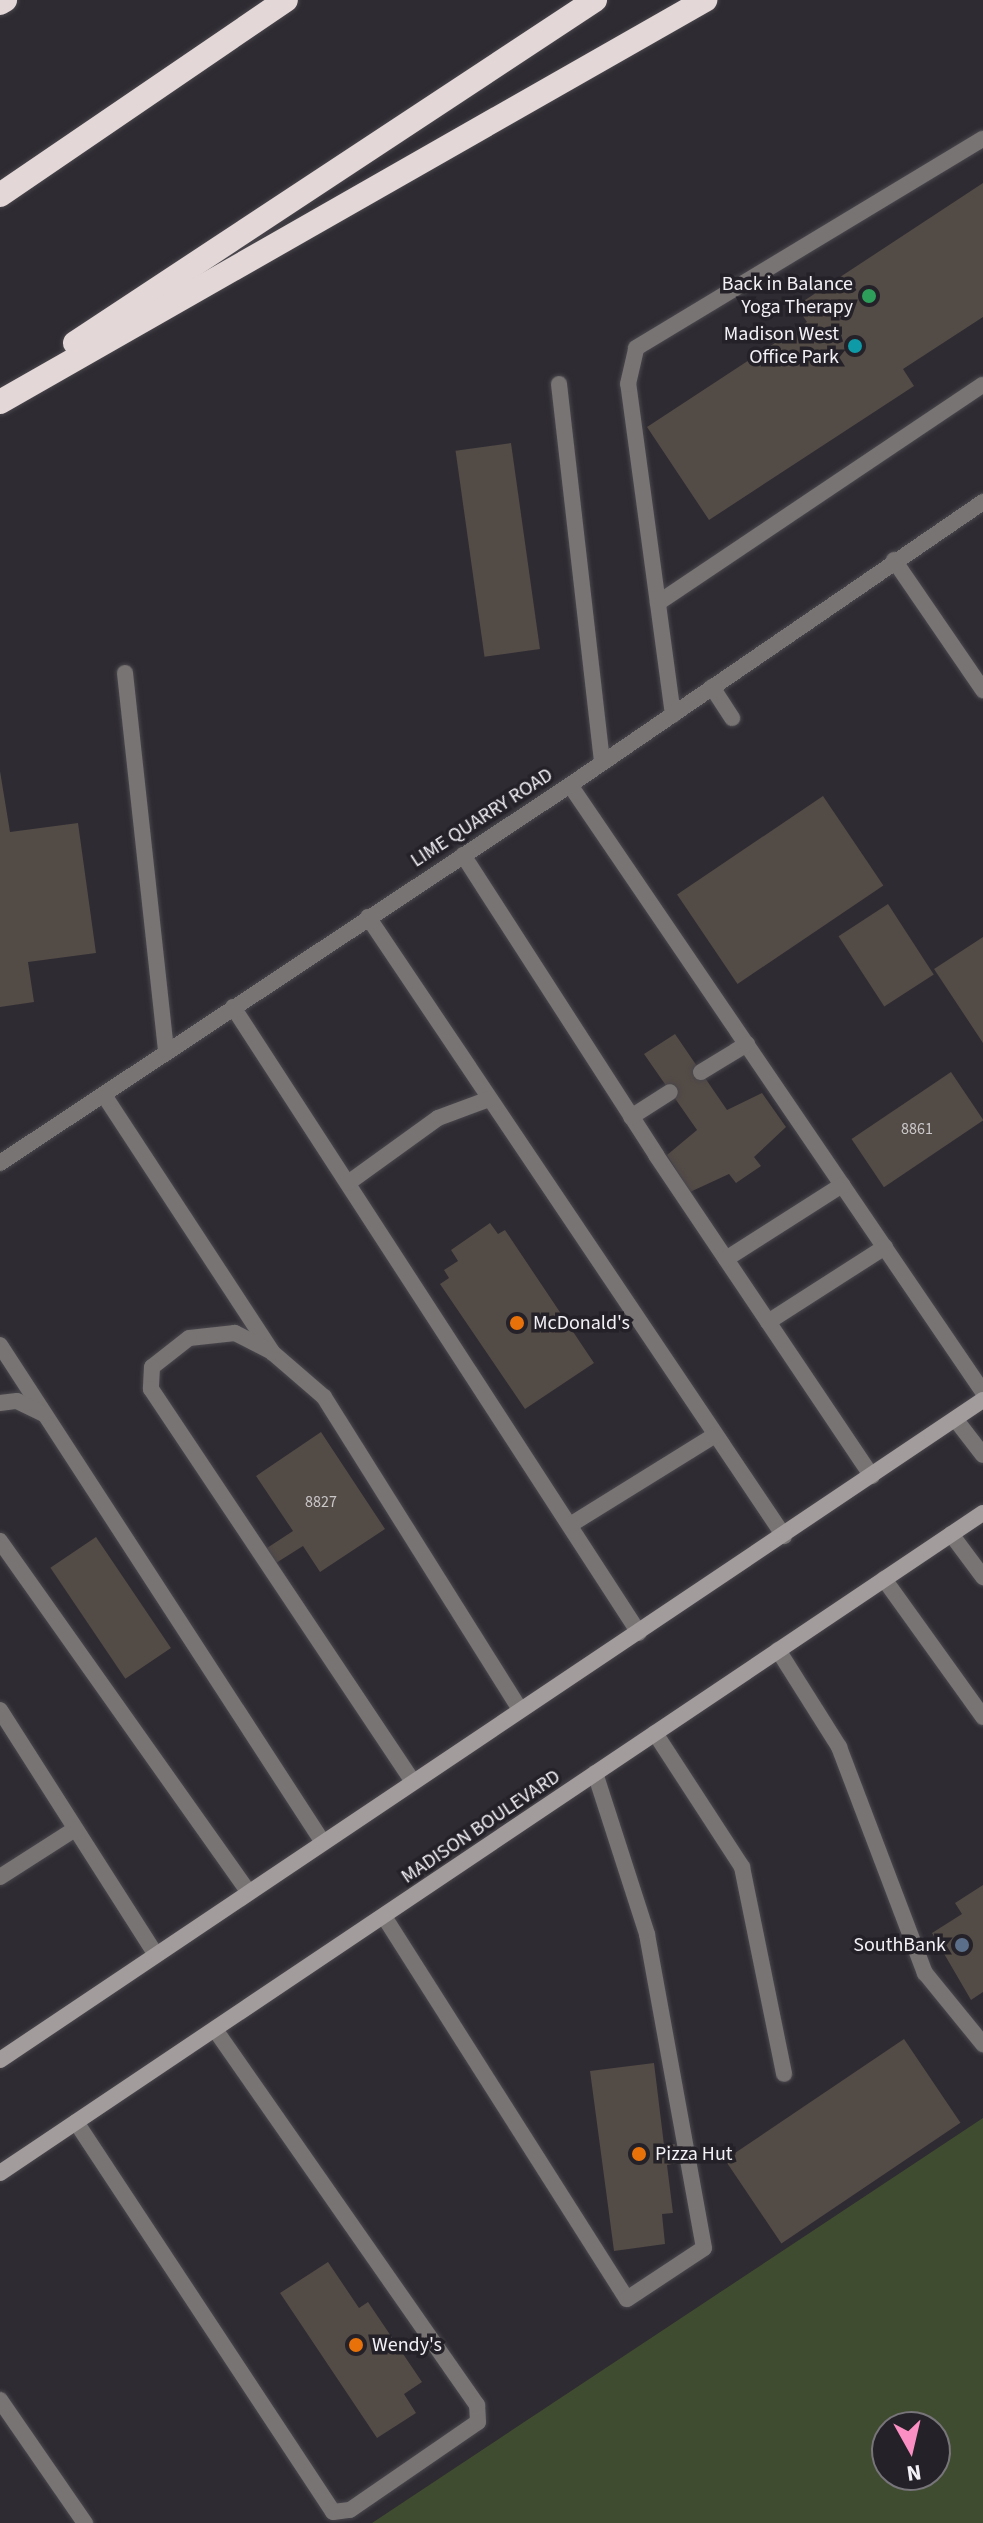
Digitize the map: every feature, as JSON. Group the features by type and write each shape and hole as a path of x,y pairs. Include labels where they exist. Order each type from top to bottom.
{"highway":[{"path":"0,195 286,0"},
{"path":"0,393 595,0"},
{"path":"0,402 705,0"}],"main road":[{"path":"0,2060 412,1780 639,1633 983,1400"},
{"name":"MADISON BOULEVARD","path":"0,2173 385,1918 983,1513"}],"street":[{"path":"673,715 628,384 636,348 983,139"},
{"path":"559,384 602,762"},
{"path":"658,603 983,385"},
{"name":"LIME QUARRY ROAD","path":"0,1163 570,785 894,560 983,502"},
{"path":"894,560 983,690"},
{"path":"125,673 166,1051"},
{"path":"712,687 732,718"},
{"path":"570,785 983,1392"},
{"path":"463,855 631,1117 872,1476"},
{"path":"368,917 784,1536"},
{"path":"233,1007 639,1633"},
{"path":"701,1072 747,1044"},
{"path":"631,1117 670,1092"},
{"path":"104,1095 273,1353"},
{"path":"348,1183 438,1118 489,1099"},
{"path":"726,1259 842,1185"},
{"path":"768,1322 885,1247"},
{"path":"412,1780 151,1389 152,1367 189,1338 235,1333 273,1353 324,1397 520,1709"},
{"path":"0,1345 322,1841"},
{"path":"0,1403 17,1401 45,1414"},
{"path":"956,1420 983,1455"},
{"path":"570,1525 715,1435"},
{"path":"951,1534 983,1577"},
{"path":"0,1541 248,1891"},
{"path":"884,1579 983,1717"},
{"path":"778,1650 839,1747 925,1973 983,2044"},
{"path":"0,1710 155,1953"},
{"path":"655,1733 742,1867 784,2074"},
{"path":"385,1918 627,2299 704,2248 647,1934 595,1773"},
{"path":"0,1877 75,1829"},
{"path":"76,2122 333,2512 350,2510 478,2422 477,2405 215,2029"},
{"path":"0,2400 85,2523"}],"green space":[{"path":"983,2118 983,2523 372,2523"}],"building":[{"name":"Madison West Office Park","path":"983,183 983,317 903,369 914,386 709,520 647,427 807,322 796,306"},
{"path":"511,443 540,649 484,657 456,451"},
{"path":"0,771 10,832 78,823 96,953 28,962 34,1002 0,1007"},
{"path":"823,796 883,886 737,984 677,894"},
{"path":"888,904 934,974 884,1007 839,936"},
{"path":"983,937 983,1043 934,969"},
{"path":"675,1034 727,1110 762,1093 786,1127 754,1157 761,1166 736,1183 729,1174 690,1192 667,1155 697,1130 644,1054"},
{"path":"951,1072 983,1120 884,1187 852,1139"},
{"name":"McDonald's","path":"490,1223 498,1234 505,1230 594,1363 525,1409 440,1284 449,1278 444,1270 458,1261 451,1250"},
{"path":"321,1432 385,1529 320,1572 303,1546 276,1563 267,1548 293,1531 256,1476"},
{"path":"96,1537 171,1648 125,1679 50,1568"},
{"name":"SouthBank","path":"983,1885 983,1992 971,2000 932,1933 962,1914 955,1903"},
{"path":"904,2039 960,2123 781,2244 725,2160"},
{"name":"Pizza Hut","path":"654,2063 664,2145 675,2144 677,2163 667,2165 673,2213 662,2214 665,2244 614,2251 590,2071"},
{"name":"Wendy's","path":"328,2262 359,2308 368,2302 422,2382 404,2394 416,2413 377,2438 280,2293"}],"place":[{"name":"Back in Balance Yoga Therapy","path":"869,296"},
{"name":"Madison West Office Park","path":"855,346"},
{"name":"McDonald's","path":"517,1323"},
{"name":"SouthBank","path":"962,1945"},
{"name":"Pizza Hut","path":"639,2154"},
{"name":"Wendy's","path":"356,2345"}]}
